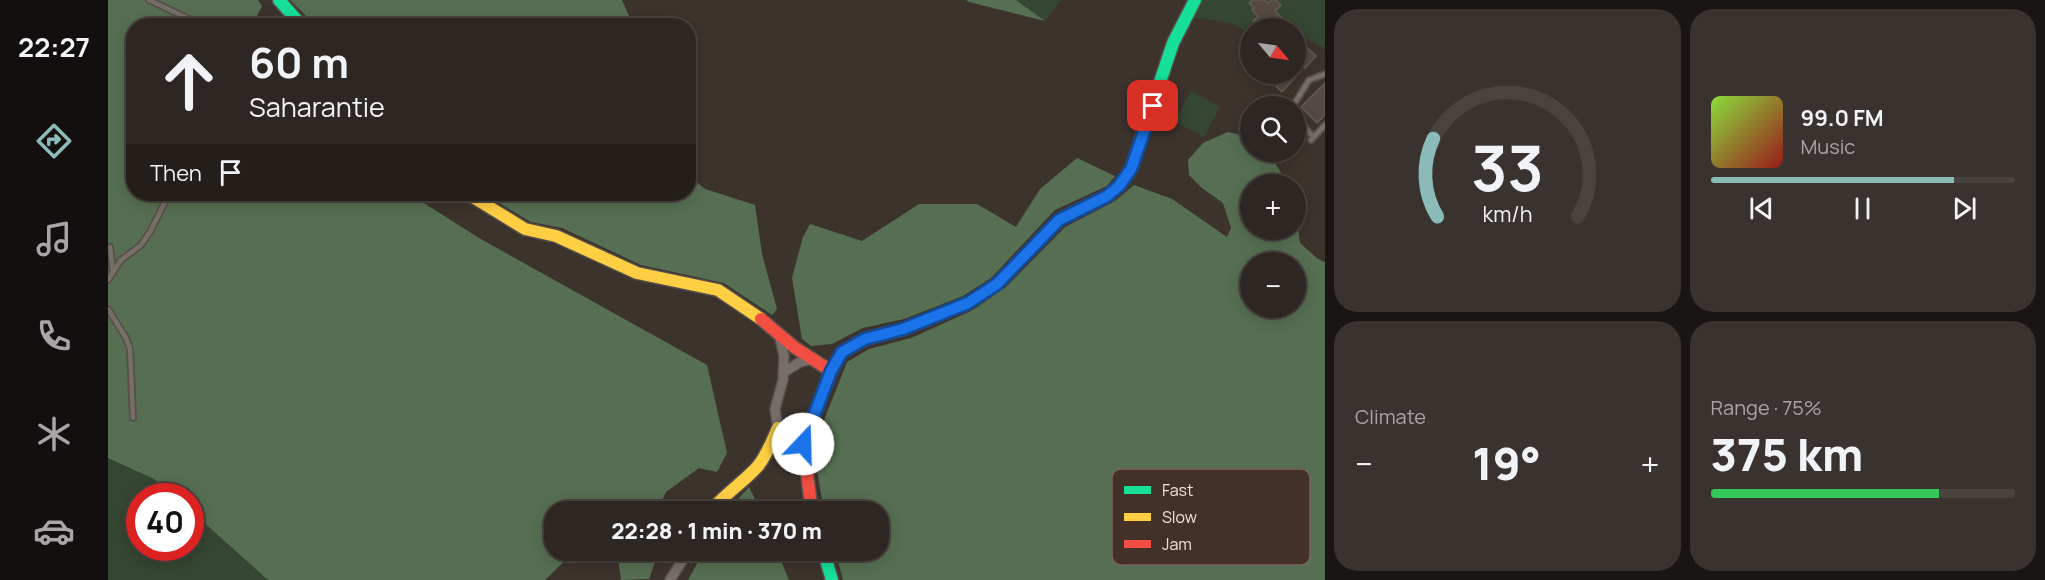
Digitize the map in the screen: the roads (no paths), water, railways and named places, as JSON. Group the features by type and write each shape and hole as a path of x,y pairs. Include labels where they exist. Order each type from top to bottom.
{"street":[{"path":"279,0 295,18"},
{"path":"811,501 803,444 831,371 842,352 865,339 903,329 968,303 997,284 1059,220 1107,196 1119,186 1131,169 1173,43 1180,25 1195,0"},
{"path":"479,201 525,229 556,236 637,273 718,290 752,312 831,371"},
{"path":"718,501 766,456 778,428 775,409 783,373 784,356 779,334"},
{"path":"783,373 800,362 813,359"},
{"path":"778,428 805,439"},
{"path":"670,580 682,561"},
{"path":"826,561 832,580"}],"lane":[{"path":"149,0 187,18"},
{"path":"1299,96 1309,80 1325,74"},
{"path":"1306,130 1312,139 1325,125"},
{"path":"108,280 121,260 141,245 166,201"},
{"path":"110,247 113,272"},
{"path":"108,309 130,349 133,418"}]}
